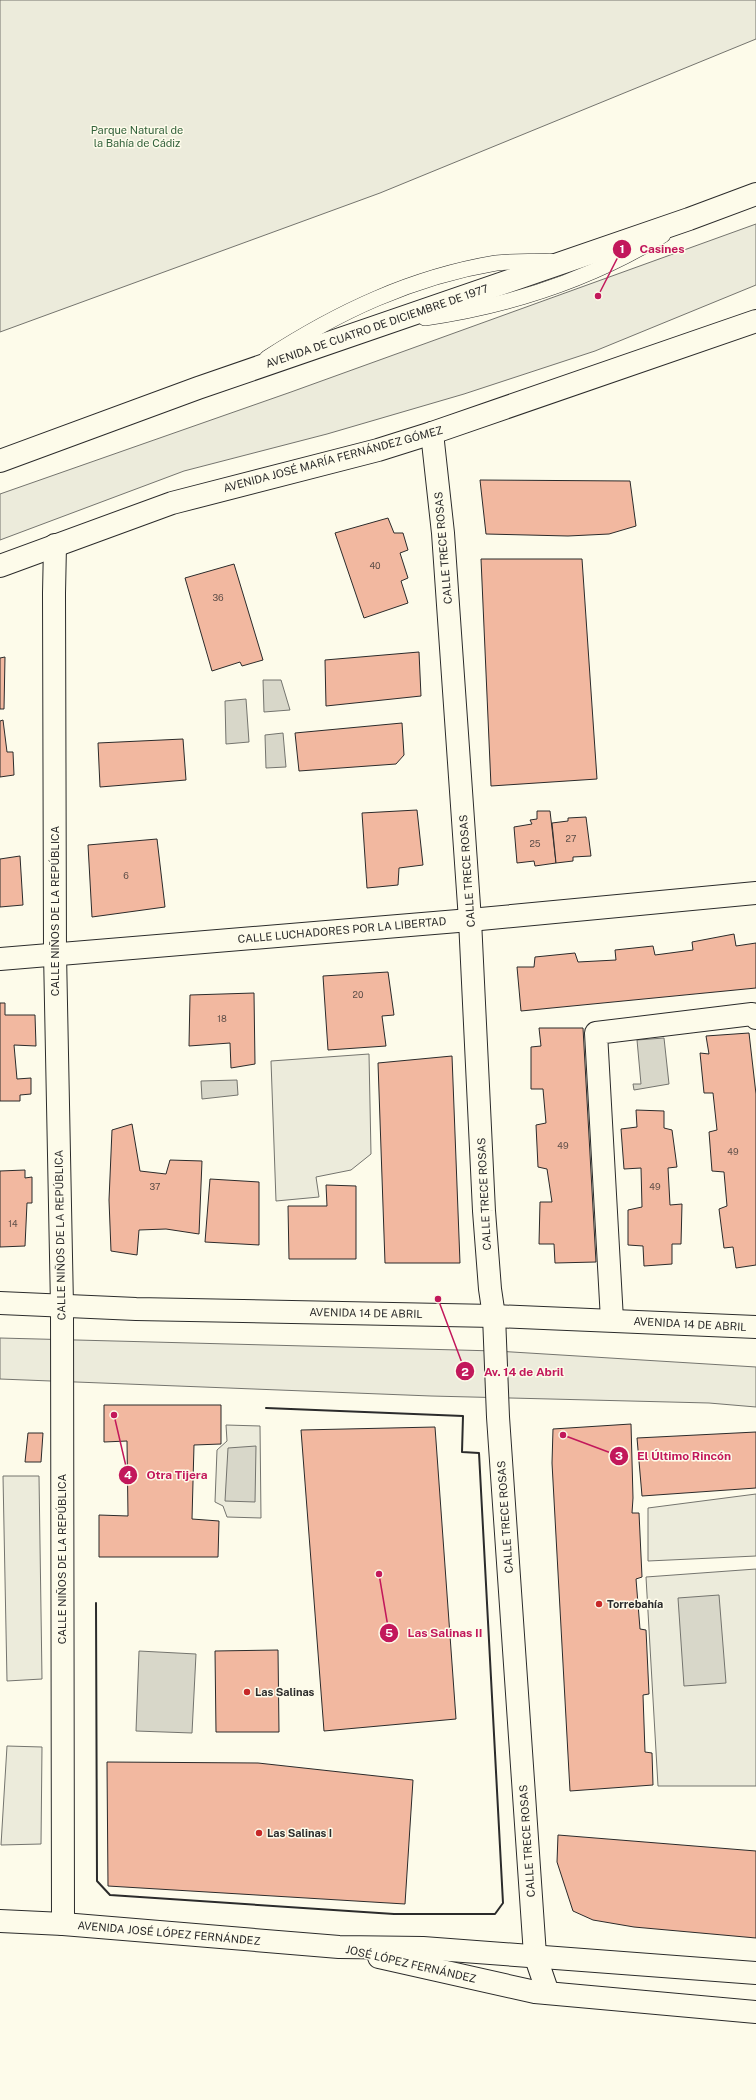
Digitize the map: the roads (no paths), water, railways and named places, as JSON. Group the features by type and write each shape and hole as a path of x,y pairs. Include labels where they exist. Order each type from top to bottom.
{"street":[{"name":"AVENIDA DE CUATRO DE DICIEMBRE DE 1977","path":"0,461 248,370 689,219 756,194"},
{"name":"AVENIDA JOSÉ MARÍA FERNÁNDEZ GÓMEZ","path":"0,566 172,503 378,450 432,433 756,321"},
{"name":"CALLE TRECE ROSAS","path":"432,433 443,534 470,920 484,1211 490,1289 494,1316 498,1417 535,1955 548,1993"},
{"name":"CALLE NIÑOS DE LA REPÚBLICA","path":"55,545 55,954 62,1306 63,1924"},
{"name":"CALLE LUCHADORES POR LA LIBERTAD","path":"0,959 470,920 756,893"},
{"path":"612,1320 596,1033 752,1014 756,1018"},
{"name":"AVENIDA 14 DE ABRIL","path":"0,1303 62,1306 494,1316 756,1327"},
{"name":"AVENIDA JOSÉ LÓPEZ FERNÁNDEZ","path":"0,1921 63,1924 339,1948"},
{"name":"JOSÉ LÓPEZ FERNÁNDEZ","path":"339,1948 423,1948 535,1955 756,1973"},
{"name":"JOSÉ LÓPEZ FERNÁNDEZ","path":"339,1948 548,1993 756,2012"}],"lane":[{"path":"386,323 454,314 517,299 547,289 594,272 632,254 689,219"},
{"path":"248,370 296,339 380,296 439,276 496,263 567,260"}],"place":[{"name":"Casines","path":"598,296"},
{"name":"Av. 14 de Abril","path":"438,1299"},
{"name":"Otra Tijera","path":"114,1415"},
{"name":"El Último Rincón","path":"563,1435"},
{"name":"Las Salinas II","path":"379,1574"},
{"name":"Torrebahía","path":"599,1604"},
{"name":"Las Salinas","path":"247,1692"},
{"name":"Las Salinas I","path":"259,1833"}],"park label":[{"name":"Parque Natural de la Bahía de Cádiz","path":"137,136"}]}
